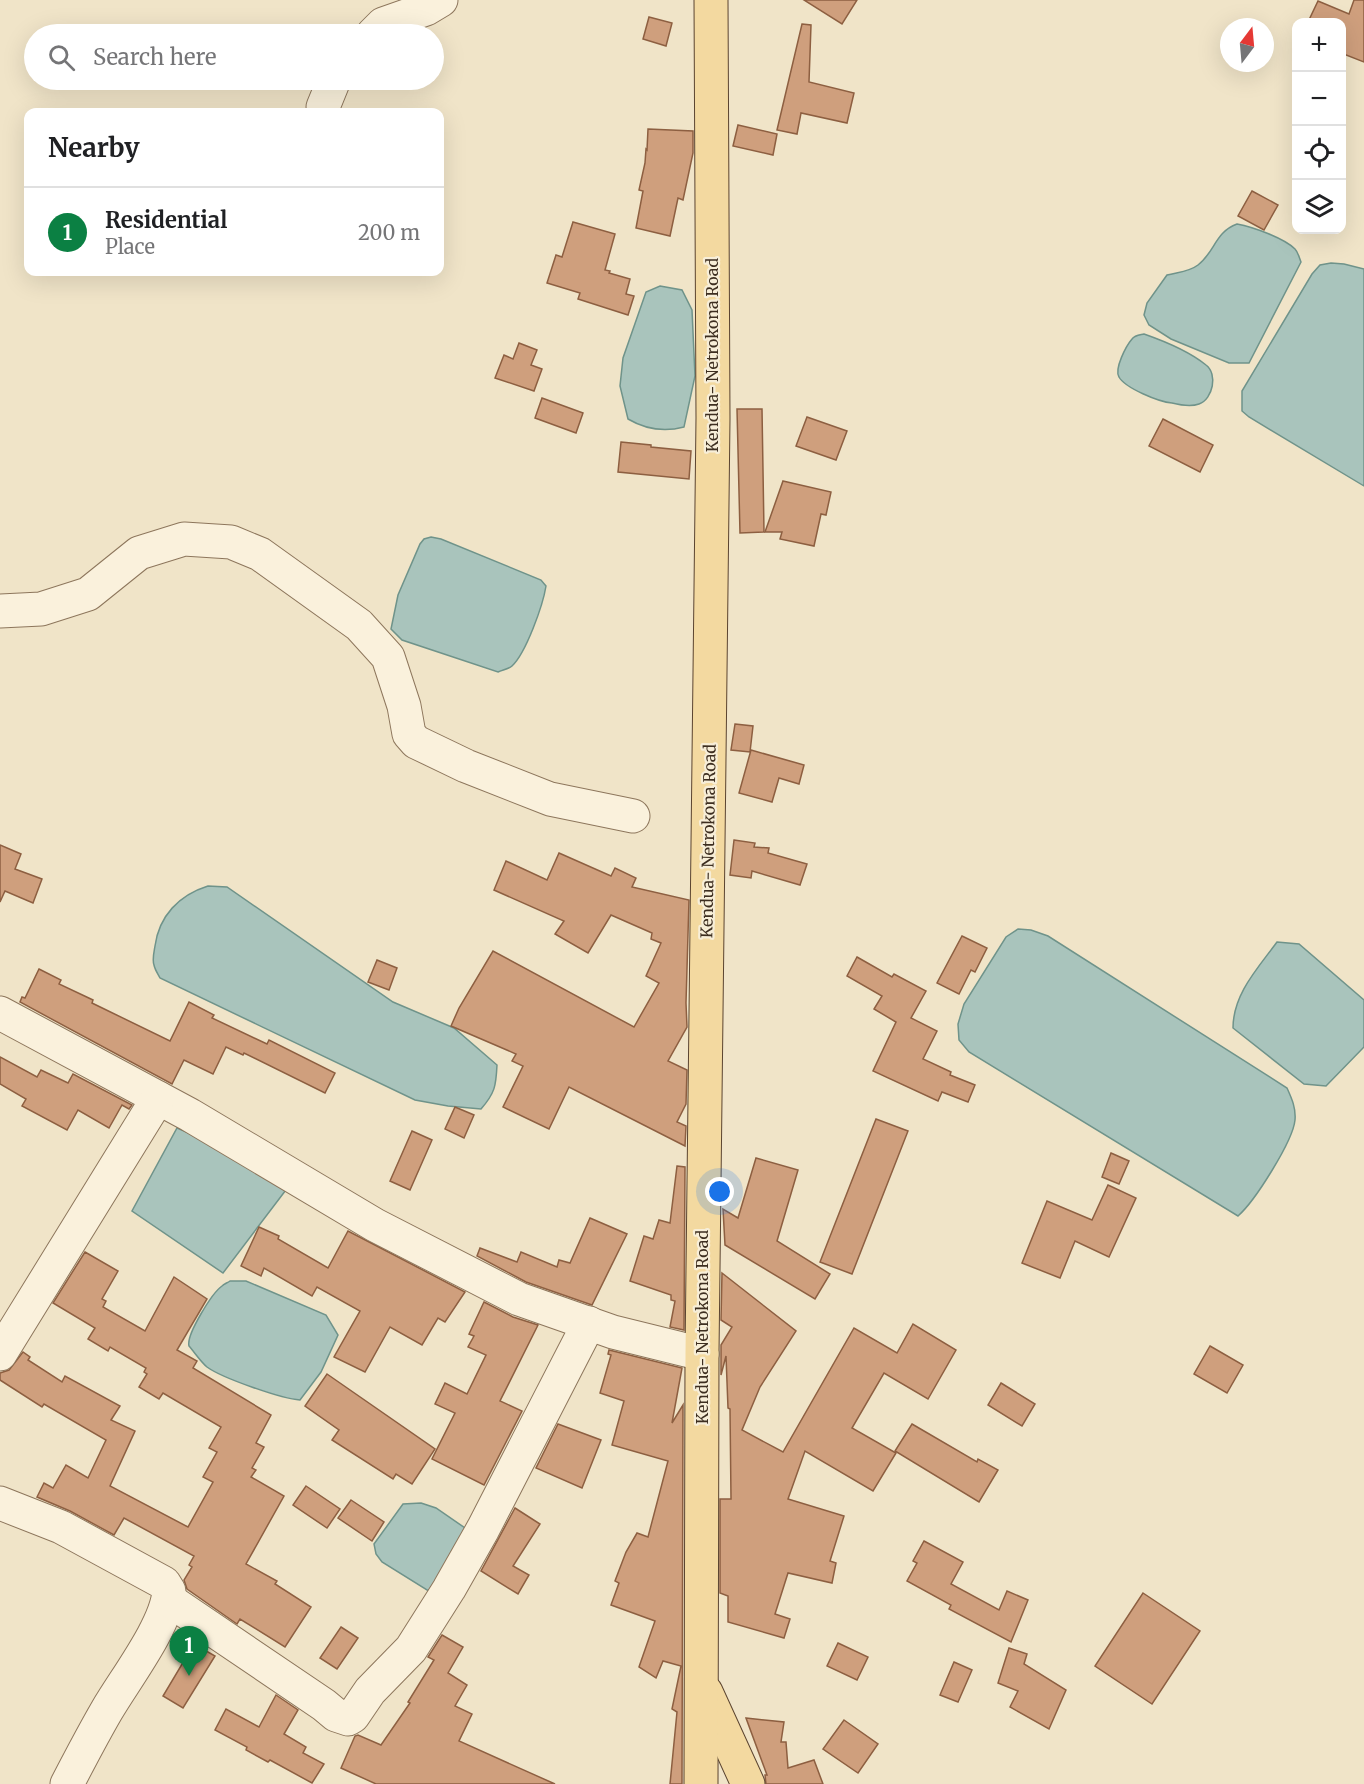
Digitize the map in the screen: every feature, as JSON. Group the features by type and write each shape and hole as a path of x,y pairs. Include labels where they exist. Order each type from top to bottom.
{"main road":[{"name":"Kendua- Netrokona Road","path":"701,1784 702,1354 713,418 711,0"},
{"path":"702,1682 748,1784"}],"street":[{"path":"383,24 426,9 441,0"},
{"path":"0,611 41,609 88,594 140,553 184,539 231,542 260,554 359,625 388,657 404,706 409,734 416,742 466,766 550,799 633,816"},
{"path":"0,1013 158,1098 375,1226 519,1299 613,1332 702,1354"},
{"path":"0,1354 158,1098"},
{"path":"169,1600 336,1715 348,1719 353,1716 369,1691 411,1649 449,1589 483,1529 590,1323"},
{"path":"0,1503 61,1527 164,1583 169,1591 166,1610 67,1784"}],"water":[{"path":"1237,224 1259,230 1284,241 1296,250 1301,262 1249,363 1229,363 1171,339 1149,325 1144,315 1147,303 1167,275 1198,265 1204,260 1219,237"},
{"path":"1331,263 1364,269 1364,486 1242,411 1242,391 1312,274 1320,265"},
{"path":"660,286 682,290 692,310 695,376 684,427 670,429 648,427 628,419 620,386 623,358 646,292"},
{"path":"1144,334 1185,351 1210,369 1213,380 1211,392 1204,401 1189,406 1166,402 1143,394 1122,381 1118,369 1124,352 1133,338"},
{"path":"431,537 541,580 546,586 538,616 528,640 511,667 498,672 402,640 391,629 398,595 420,544 424,539"},
{"path":"208,886 227,887 393,1002 454,1028 497,1065 494,1089 486,1103 481,1109 415,1100 160,978 154,967 153,958 161,925 172,908 180,901"},
{"path":"1018,929 1031,930 1048,936 1287,1088 1295,1111 1293,1130 1272,1170 1254,1198 1238,1216 969,1052 959,1040 958,1024 964,1004 1006,937"},
{"path":"1277,942 1299,944 1364,1000 1364,1047 1326,1086 1304,1084 1233,1028 1237,1004 1242,993"},
{"path":"177,1128 295,1178 223,1273 132,1211"},
{"path":"230,1281 246,1281 326,1315 338,1335 321,1372 300,1400 267,1392 215,1372 205,1365 189,1346 191,1333 206,1305 223,1285"},
{"path":"421,1503 436,1508 468,1530 435,1595 382,1562 376,1554 374,1544 403,1504"}],"building":[{"path":"804,0 857,0 842,24"},
{"path":"1354,0 1364,0 1364,62 1346,55 1346,18 1310,18 1318,1 1349,14"},
{"path":"649,17 672,23 666,46 643,39"},
{"path":"802,24 811,25 809,82 854,93 847,123 801,113 797,134 777,130"},
{"path":"738,125 777,134 773,155 733,146"},
{"path":"648,129 693,131 693,153 683,200 678,198 670,236 636,228 643,191 639,190 647,150"},
{"path":"1252,191 1278,205 1264,230 1238,216"},
{"path":"573,222 615,234 605,270 630,279 626,294 634,296 628,315 578,299 580,293 547,283 556,255 562,257"},
{"path":"519,343 537,350 531,365 542,369 534,391 495,378 504,355 513,359"},
{"path":"542,398 583,413 576,433 535,418"},
{"path":"737,409 762,409 764,532 740,533"},
{"path":"807,417 847,431 836,460 796,446"},
{"path":"1163,419 1213,445 1200,472 1149,446"},
{"path":"621,442 691,451 689,479 618,472"},
{"path":"783,481 831,492 826,515 821,514 814,546 780,539 782,532 765,532"},
{"path":"735,724 753,726 750,752 731,750"},
{"path":"751,750 804,765 799,784 779,778 772,802 739,793"},
{"path":"734,840 755,843 754,847 769,848 768,853 807,864 800,885 752,871 751,878 730,875"},
{"path":"0,845 21,854 15,869 42,879 33,903 5,891 0,902"},
{"path":"559,853 611,876 615,868 636,878 632,887 689,900 687,1027 668,1061 687,1070 686,1104 677,1122 686,1126 685,1146 569,1087 549,1129 503,1107 523,1066 512,1061 516,1054 451,1026 459,1008 493,951 634,1027 659,983 646,976 661,943 651,939 652,933 611,915 588,953 555,934 564,921 494,890 506,861 547,880"},
{"path":"962,936 987,948 975,972 971,970 959,994 937,983"},
{"path":"857,957 892,977 894,974 926,991 911,1018 937,1031 923,1059 951,1072 950,1075 975,1085 968,1102 942,1092 938,1101 873,1071 896,1022 874,1009 882,996 847,976"},
{"path":"377,960 397,968 389,990 368,982"},
{"path":"39,969 61,980 59,984 93,1000 92,1003 170,1041 189,1002 214,1015 212,1018 267,1044 269,1040 335,1073 325,1093 244,1053 243,1055 226,1047 213,1074 184,1060 172,1084 20,1002 22,997 25,998"},
{"path":"0,1057 37,1077 41,1070 68,1083 73,1074 132,1105 129,1109 122,1105 109,1128 78,1110 67,1130 22,1106 26,1099 0,1084"},
{"path":"455,1107 474,1115 464,1138 445,1129"},
{"path":"876,1119 908,1131 852,1274 820,1262"},
{"path":"412,1131 432,1140 410,1190 390,1181"},
{"path":"1111,1153 1129,1161 1119,1184 1102,1177"},
{"path":"756,1158 798,1170 777,1241 830,1274 815,1299 725,1245 723,1209 738,1218"},
{"path":"677,1166 685,1167 684,1330 670,1327 675,1301 671,1300 671,1295 630,1281 644,1236 653,1239 659,1220 670,1223"},
{"path":"1108,1185 1136,1198 1109,1257 1075,1241 1060,1278 1022,1263 1047,1201 1092,1220"},
{"path":"590,1218 627,1234 592,1305 526,1282 477,1256 480,1248 517,1262 521,1252 557,1267 559,1260 570,1263"},
{"path":"259,1227 279,1236 278,1239 328,1268 348,1231 465,1292 445,1322 438,1318 422,1345 390,1327 365,1372 334,1357 360,1311 317,1287 312,1296 264,1268 261,1276 241,1266"},
{"path":"85,1252 118,1271 102,1299 106,1301 103,1307 145,1331 174,1277 207,1299 177,1350 197,1361 193,1368 271,1415 256,1443 264,1447 252,1468 256,1470 251,1477 284,1496 246,1564 277,1581 275,1584 311,1607 285,1647 240,1619 237,1624 187,1589 184,1580 192,1567 189,1565 194,1556 124,1518 114,1535 70,1511 37,1497 44,1483 53,1488 66,1465 88,1478 106,1440 44,1404 42,1407 0,1380 0,1373 9,1370 23,1352 30,1357 28,1360 62,1382 65,1376 120,1406 111,1420 135,1431 110,1486 188,1527 213,1482 203,1477 217,1452 209,1448 221,1427 163,1393 159,1399 139,1387 147,1374 144,1372 146,1368 110,1347 108,1351 88,1339 95,1328 53,1303"},
{"path":"722,1273 796,1331 760,1387 742,1430 783,1452 854,1328 897,1353 913,1324 956,1350 928,1399 884,1373 852,1428 896,1453 873,1491 805,1451 788,1499 844,1516 830,1561 836,1563 832,1583 788,1573 775,1614 790,1619 784,1638 728,1622 728,1596 720,1593 720,1499 731,1499 730,1409 728,1408 726,1356 721,1375 721,1345 732,1327 721,1320"},
{"path":"484,1302 513,1317 538,1325 500,1401 522,1411 484,1485 432,1459 455,1413 435,1404 445,1383 467,1394 486,1355 468,1347 474,1336 469,1334"},
{"path":"1210,1346 1243,1365 1227,1393 1194,1374"},
{"path":"609,1350 682,1368 672,1423 683,1405 682,1784 670,1784 677,1712 672,1709 681,1666 663,1661 656,1678 639,1667 655,1621 611,1605 619,1583 615,1581 626,1552 637,1533 648,1537 668,1461 612,1445 624,1401 600,1393 611,1355 608,1354"},
{"path":"327,1374 435,1449 412,1484 396,1474 393,1479 332,1440 339,1430 305,1406"},
{"path":"1001,1383 1035,1404 1022,1426 988,1405"},
{"path":"558,1424 601,1440 582,1488 536,1468"},
{"path":"912,1424 977,1462 978,1459 998,1470 979,1502 895,1451"},
{"path":"306,1486 340,1509 327,1528 293,1505"},
{"path":"351,1500 384,1522 372,1541 338,1518"},
{"path":"515,1508 540,1524 513,1566 529,1575 518,1594 481,1571"},
{"path":"924,1541 963,1562 951,1584 999,1610 1007,1591 1028,1600 1011,1642 949,1609 951,1605 907,1581 917,1563 913,1561"},
{"path":"1143,1593 1200,1631 1152,1704 1095,1666"},
{"path":"341,1627 358,1638 337,1669 320,1658"},
{"path":"442,1635 463,1647 448,1673 467,1685 455,1706 472,1714 459,1741 555,1784 376,1784 341,1768 355,1736 358,1735 381,1745 410,1703 408,1702 434,1660 428,1657"},
{"path":"838,1643 868,1657 857,1680 827,1666"},
{"path":"194,1644 215,1656 183,1708 163,1696"},
{"path":"1009,1648 1027,1654 1024,1664 1066,1690 1049,1729 1010,1707 1018,1691 998,1683"},
{"path":"954,1662 972,1670 958,1702 940,1695"},
{"path":"276,1695 298,1710 284,1734 306,1747 303,1753 324,1764 312,1783 246,1750 247,1747 215,1730 226,1709 259,1727"},
{"path":"746,1718 784,1722 781,1742 786,1742 788,1768 814,1760 823,1784 766,1784 765,1775 767,1775"},
{"path":"844,1720 878,1744 858,1773 823,1749"}],"place":[{"name":"Residential","path":"189,1676"}]}
